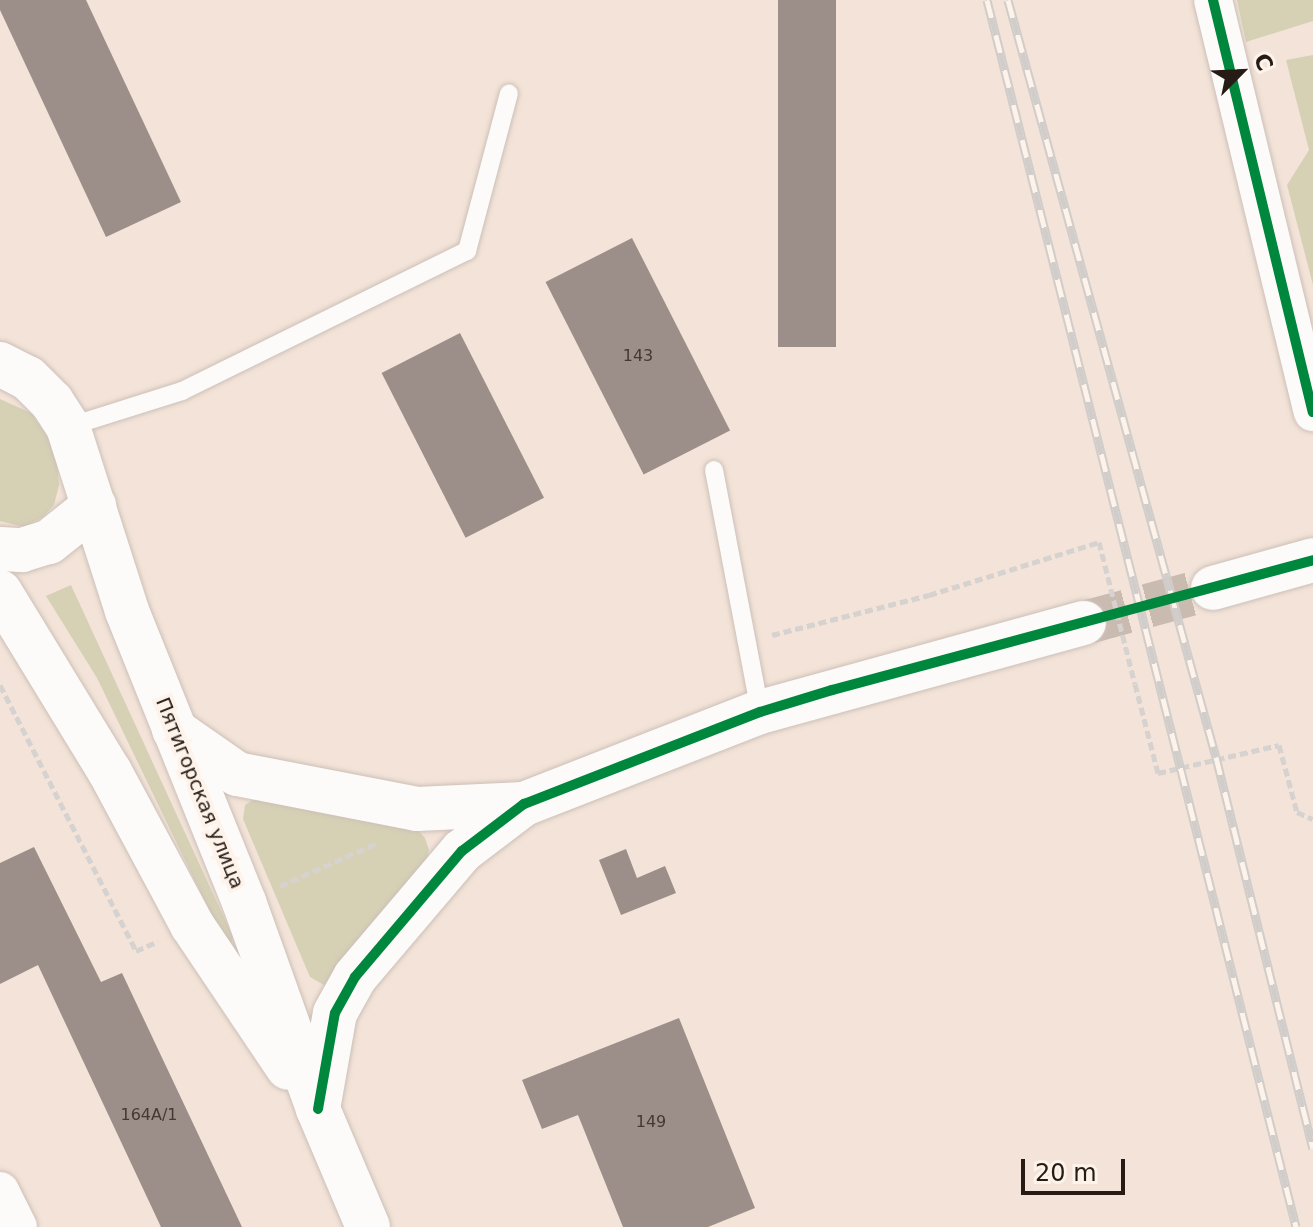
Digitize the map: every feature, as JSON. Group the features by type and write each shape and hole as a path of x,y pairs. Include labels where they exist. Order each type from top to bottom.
{"main road":[{"name":"Пятигорская улица","path":"0,364 28,378 52,402 68,427 127,611 244,902 318,1109 368,1227"},
{"path":"0,549 22,550 49,542 89,491"},
{"path":"1213,588 1313,560"},
{"name":"Пятигорская улица","path":"0,592 110,772 192,925 318,1109"},
{"path":"318,1109 335,1013 355,977 462,851 524,804 760,712 1084,623"},
{"path":"174,730 237,774 417,809 524,804"}],"street":[{"path":"1213,0 1313,412"},
{"path":"0,1191 18,1227"}],"lane":[{"path":"68,427 182,391 467,251 509,93"},
{"path":"714,470 760,712"}],"path":[{"path":"744,640 801,630 1099,542 1158,773 1279,745 1297,812 1313,819"},
{"path":"0,685 136,951 192,925"},
{"path":"244,902 386,839 417,809"}],"shaded area":[{"path":"1237,0 1313,0 1313,21 1246,42"},
{"path":"1313,55 1313,285 1287,185 1309,150 1286,60"},
{"path":"0,399 31,413 53,445 57,463 59,485 54,505 43,517 24,527 0,521"},
{"path":"71,585 233,937 231,943 224,941 97,678 46,596"},
{"path":"257,797 415,827 425,838 429,850 426,863 339,979 324,985 310,977 243,819 245,805"}],"building":[{"path":"0,0 86,0 181,202 106,237 0,10"},
{"path":"778,0 836,0 836,347 778,347"},
{"path":"632,238 730,430 644,474 546,282"},
{"path":"460,333 544,498 466,538 382,373"},
{"path":"34,847 101,982 122,973 242,1227 161,1227 38,965 0,984 0,863"},
{"path":"626,849 637,878 665,866 676,893 621,915 599,860"},
{"path":"679,1018 755,1208 708,1227 623,1227 578,1115 542,1129 522,1080"}],"tunnel":[{"path":"1084,623 1213,588"}],"railway":[{"path":"987,0 1296,1227"},
{"path":"1008,0 1216,757 1313,1148"}],"cycle path":[{"path":"1213,0 1313,412"},
{"path":"318,1109 335,1013 355,977 462,851 524,804 760,712 1313,560"}]}
